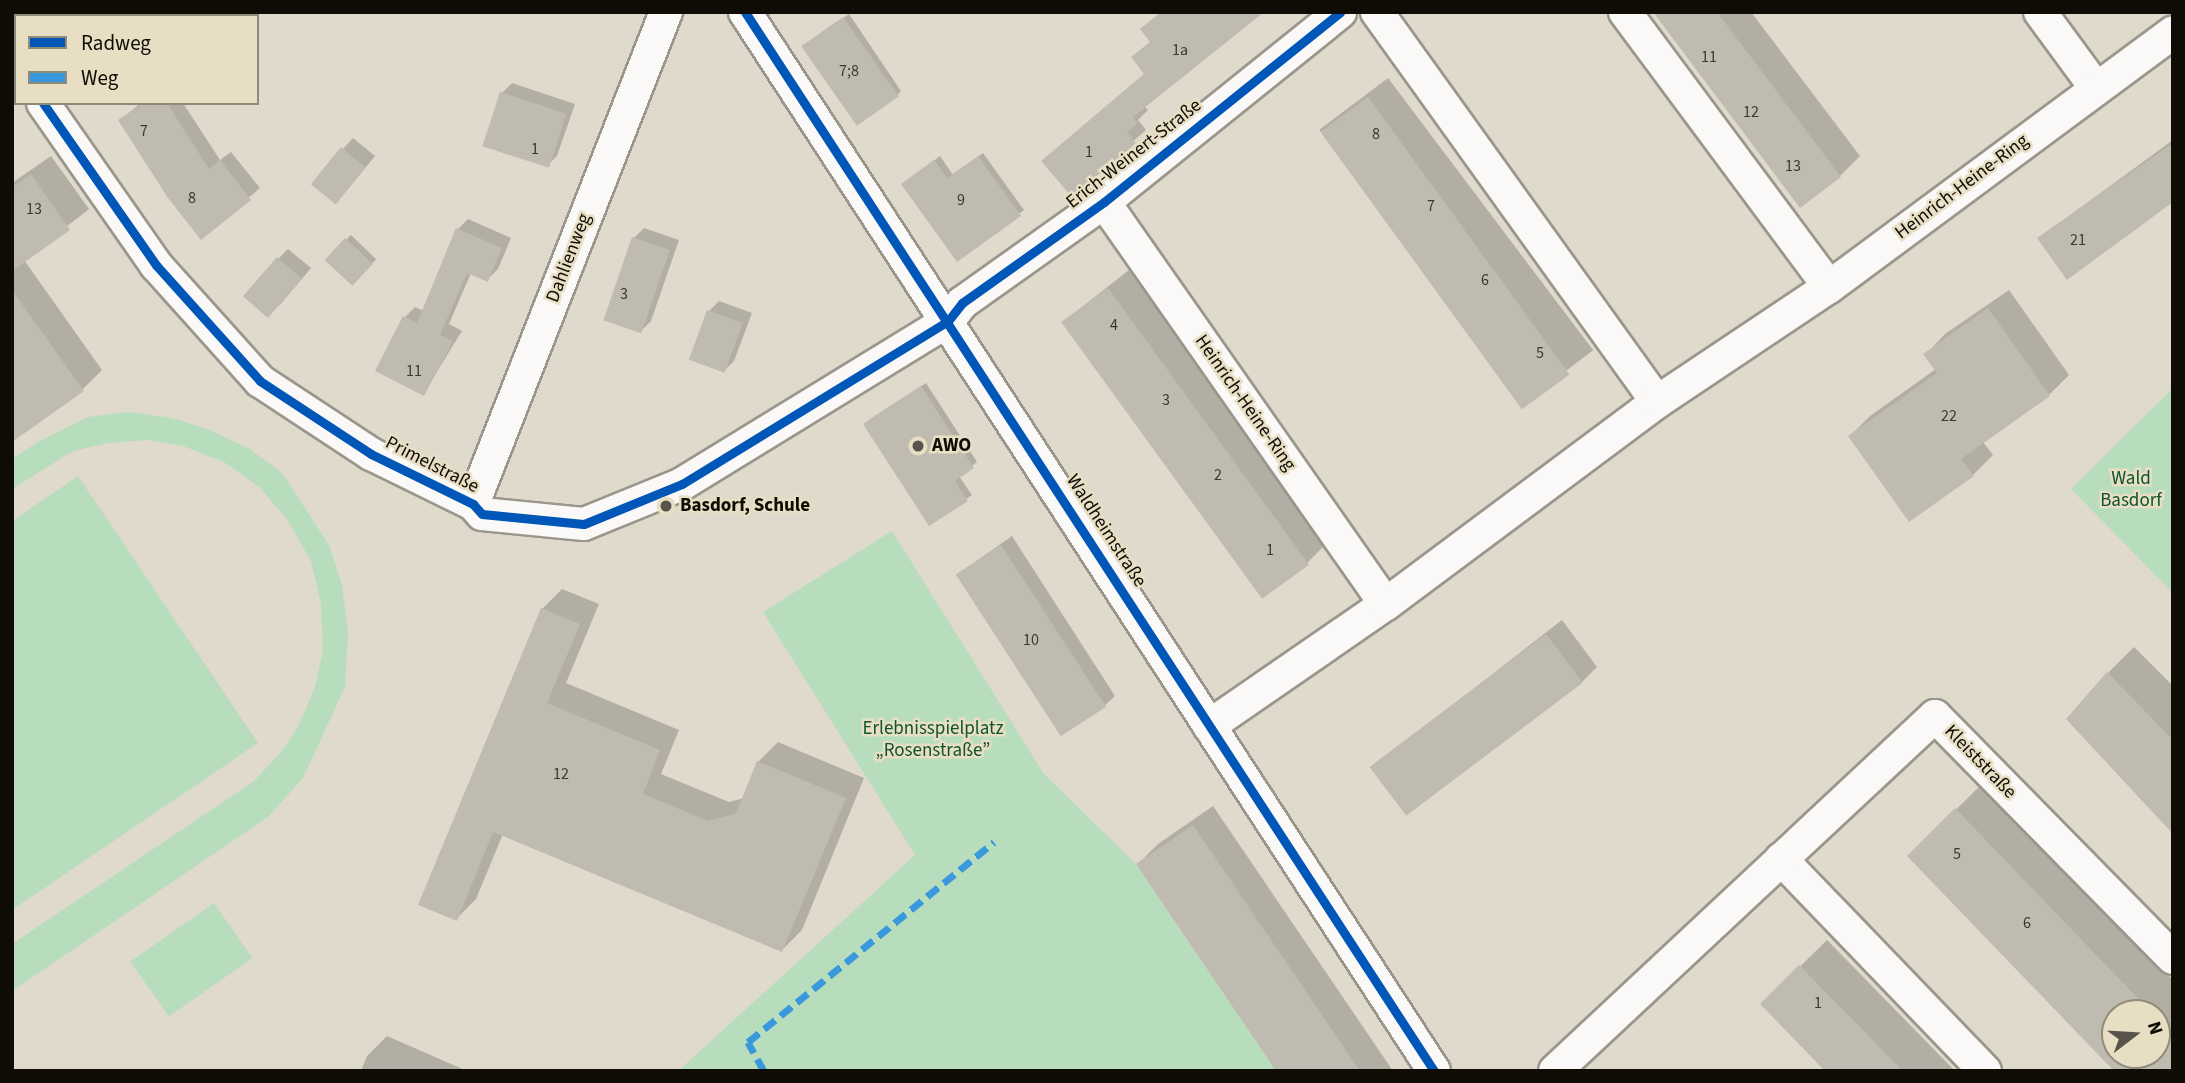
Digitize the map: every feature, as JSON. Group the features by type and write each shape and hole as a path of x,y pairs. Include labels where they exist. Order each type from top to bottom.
{"street":[{"name":"Dahlienweg","path":"473,504 666,12"},
{"name":"Erich-Weinert-Straße","path":"948,321 962,303 1104,202 1340,12"},
{"path":"1377,12 1657,402"},
{"path":"1625,12 1829,287"},
{"path":"2040,12 2095,87"},
{"name":"Waldheimstraße","path":"759,17 948,321 1434,1071"},
{"name":"Heinrich-Heine-Ring","path":"1209,726 1386,604 1657,402 1829,287 2095,87 2173,32"},
{"name":"Primelstraße","path":"44,105 156,265 260,381 371,454 473,504 482,514 584,524 682,484 948,321"},
{"name":"Heinrich-Heine-Ring","path":"1104,202 1386,604"},
{"name":"Kleiststraße","path":"1555,1071 1935,716 2173,958"},
{"path":"1781,859 1985,1071"}],"green space":[{"name":"Wald Basdorf","path":"2173,388 2173,593 2071,489"},
{"path":"128,412 172,418 207,429 250,449 282,473 329,545 342,585 348,632 345,687 303,778 268,817 12,991 12,944 253,782 281,752 298,727 315,687 323,650 321,603 311,561 287,519 260,488 224,462 183,446 147,440 108,443 73,451 12,489 12,459 38,442 88,417"},
{"path":"78,476 258,743 12,910 12,521"},
{"name":"Erlebnisspielplatz „Rosenstraße”","path":"892,531 1044,774 1136,864 1276,1071 678,1071 915,855 763,612"},
{"path":"214,903 252,958 169,1016 130,962"}],"building":[{"path":"1161,12 1264,12 1133,117 1138,123 1127,132 1136,143 1072,197 1041,161 1144,74 1131,57 1150,42 1140,29"},
{"path":"1653,12 1717,12 1841,177 1800,208"},
{"path":"843,17 899,96 857,126 801,46"},
{"path":"500,92 567,114 549,168 482,146"},
{"path":"1368,97 1570,374 1522,409 1320,132"},
{"path":"141,105 168,105 209,169 220,160 251,200 201,240 168,198 118,120"},
{"path":"2173,143 2173,202 2067,280 2037,238"},
{"path":"341,147 366,167 336,204 311,184"},
{"path":"978,156 1021,216 957,262 901,184 934,160 947,178"},
{"path":"31,174 70,230 12,271 12,187"},
{"path":"456,228 502,248 488,282 467,273 440,335 453,341 424,396 375,371 403,316 417,323"},
{"path":"632,237 670,250 641,333 603,320"},
{"path":"345,238 373,264 352,286 325,260"},
{"path":"277,257 302,279 268,318 243,296"},
{"path":"1108,288 1309,565 1262,599 1061,322"},
{"path":"12,290 84,391 12,442"},
{"path":"1988,308 2050,396 1961,459 1974,476 1909,522 1848,436 1937,373 1923,354"},
{"path":"707,310 743,323 725,373 689,360"},
{"name":"AWO","path":"921,386 974,468 955,481 968,501 929,526 863,424"},
{"path":"1001,545 1106,707 1061,736 956,574"},
{"path":"541,608 580,624 547,703 660,750 643,794 708,821 736,813 757,761 846,798 782,952 493,832 457,921 418,905"},
{"path":"1546,634 1583,683 1406,816 1370,767"},
{"path":"2107,672 2173,740 2173,834 2066,719"},
{"path":"1955,808 2139,999 2101,999 2101,1057 1907,856"},
{"path":"1193,825 1360,1071 1276,1071 1136,864"},
{"path":"1799,965 1903,1071 1825,1071 1760,1004"},
{"path":"2171,1033 2173,1035 2173,1071 2112,1069 2171,1069"}],"marked path":[{"path":"764,1071 748,1042 994,842"}],"cycle path":[{"path":"745,12 1434,1071"},
{"path":"44,105 156,265 260,381 371,454 473,504 482,514 584,524 682,484 948,321 962,303 1104,202 1340,12"}],"place":[{"name":"AWO","path":"918,446"},
{"name":"Basdorf, Schule","path":"666,506"}]}
